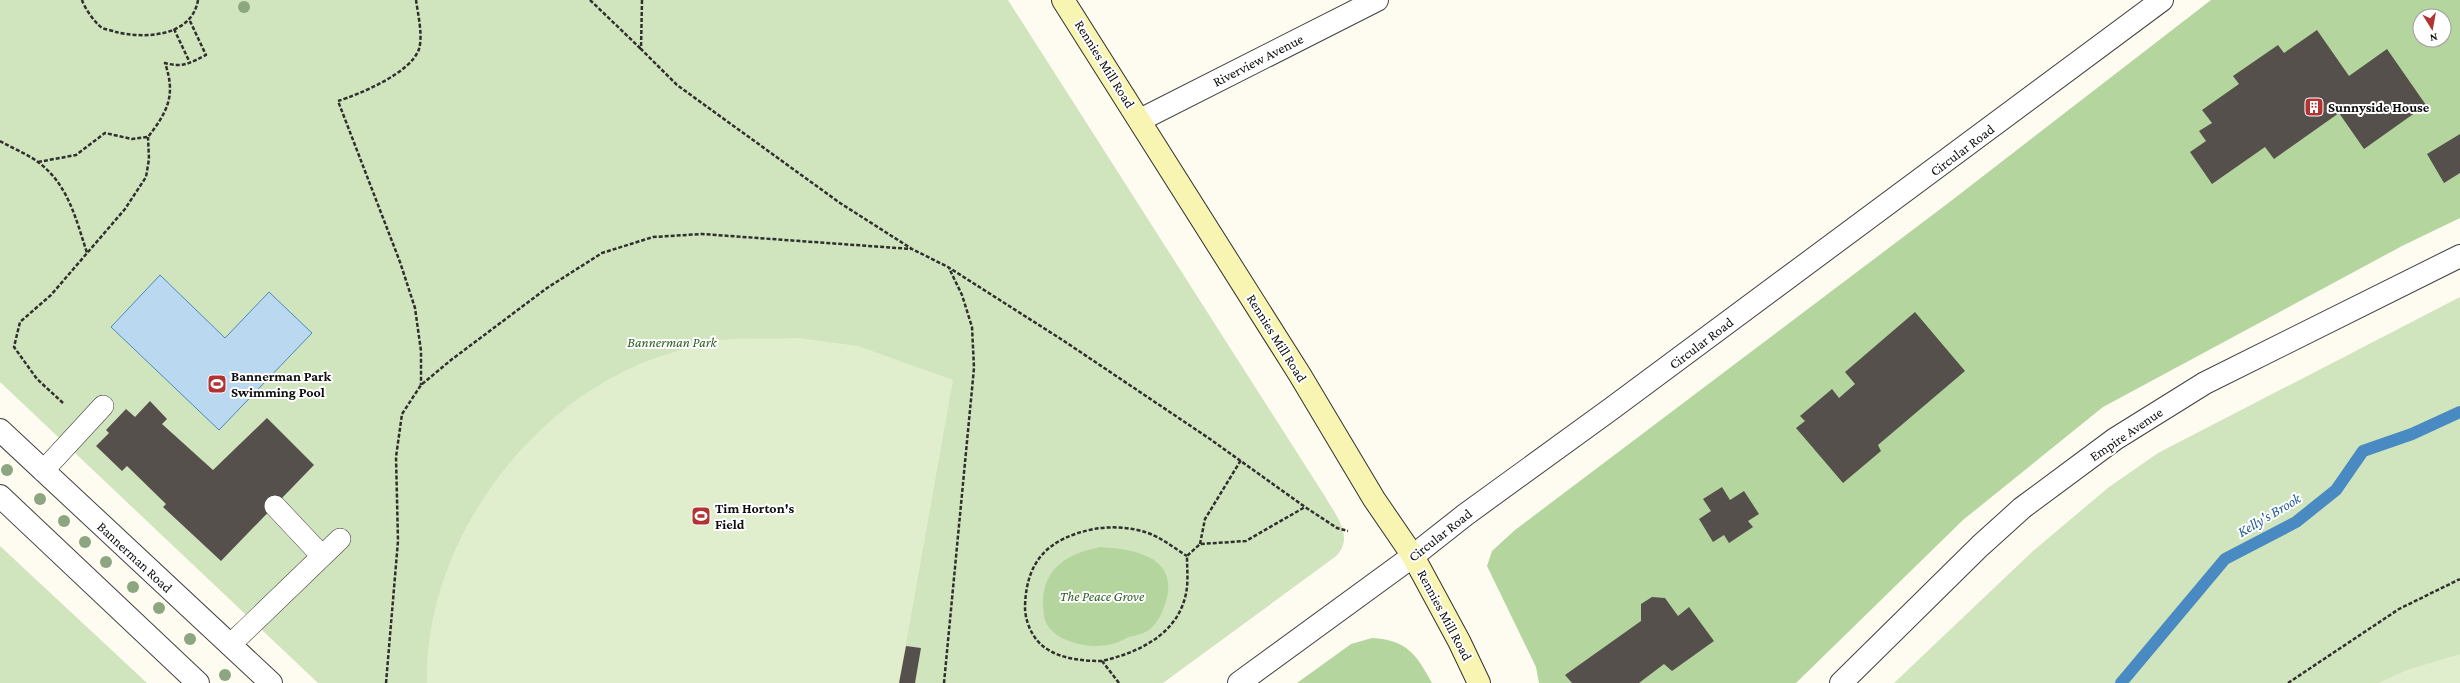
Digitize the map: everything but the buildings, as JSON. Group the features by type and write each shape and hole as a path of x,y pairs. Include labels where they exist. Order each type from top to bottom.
{"main road":[{"name":"Rennies Mill Road","path":"1063,0 1300,375 1374,499 1413,556 1459,641 1479,683"}],"street":[{"name":"Riverview Avenue","path":"1140,120 1377,0"},
{"name":"Circular Road","path":"1239,683 1413,556 1465,515 1618,404 2162,0"},
{"name":"Empire Avenue","path":"1841,683 1980,546 2022,508 2116,439 2204,383 2460,256"},
{"name":"Bannerman Road","path":"0,430 271,683"},
{"path":"0,496 198,683"}],"lane":[{"path":"43,471 103,406"},
{"path":"275,506 322,556"},
{"path":"230,645 340,539"}],"path":[{"path":"82,0 102,28 135,36 158,35 174,29 189,19 198,0"},
{"path":"416,0 419,48 412,62 358,95 338,101 415,308 420,351 421,385"},
{"path":"590,0 677,85 840,203 912,249 948,267 1241,460 1306,507 1338,528 1348,531"},
{"path":"641,49 642,0"},
{"path":"86,423 37,379 14,347 20,322 51,295 125,209 146,177 149,160 148,137 168,107 171,93 169,74 165,62 178,66 190,63 206,55 189,19"},
{"path":"174,29 190,63"},
{"path":"38,162 76,155 105,134 132,140 148,137"},
{"path":"0,142 38,162 61,184 73,210 87,253"},
{"path":"386,683 398,541 396,457 402,414 421,385 546,288 602,253 653,237 702,234 912,249"},
{"path":"944,683 974,368 972,327 962,296 948,267"},
{"path":"1187,556 1148,532 1112,527 1067,536 1044,553 1029,573 1025,590 1025,615 1035,638 1043,647 1057,654 1073,659 1102,661 1124,656 1143,649 1178,616 1187,589 1187,556 1200,544 1205,519 1241,460"},
{"path":"1200,544 1246,541 1306,507"},
{"path":"2288,683 2399,609 2460,579"},
{"path":"1102,661 1119,683"}],"green space":[{"name":"Bannerman Park","path":"0,0 1008,0 1326,498 1342,528 1344,542 1341,550 1335,557 1163,683 318,683 0,382"},
{"path":"2211,0 2460,0 2460,218 2402,246 2103,407 1963,520 1796,683 1539,683 1536,667 1487,566 1492,551 1515,530 1947,204"},
{"path":"2460,297 2460,683 1894,683 2033,551 2109,487 2158,453"},
{"name":"Tim Horton's Field","path":"799,338 858,346 953,380 899,683 427,683 431,629 445,576 467,525 498,478 534,436 577,400 624,372 674,352 720,340"},
{"path":"0,546 147,683 0,683"},
{"name":"The Peace Grove","path":"1100,547 1126,550 1139,553 1150,558 1160,565 1166,574 1168,586 1166,601 1162,613 1149,630 1112,644 1088,646 1065,639 1049,628 1044,616 1044,593 1047,582 1058,565 1077,554"},
{"path":"1372,638 1394,642 1409,650 1421,664 1432,683 1297,683 1351,644"},
{"path":"2460,654 2460,683 2378,683 2407,670"}],"water":[{"name":"Bannerman Park Swimming Pool","path":"160,275 225,338 269,292 312,333 219,430 111,327"}],"waterway":[{"name":"Kelly's Brook","path":"2121,683 2225,559 2296,522 2336,490 2363,451 2412,434 2460,412"}],"place":[{"name":"Sunnyside House","path":"2314,107"},
{"name":"Bannerman Park Swimming Pool","path":"217,384"},
{"name":"Tim Horton's Field","path":"701,516"}]}
